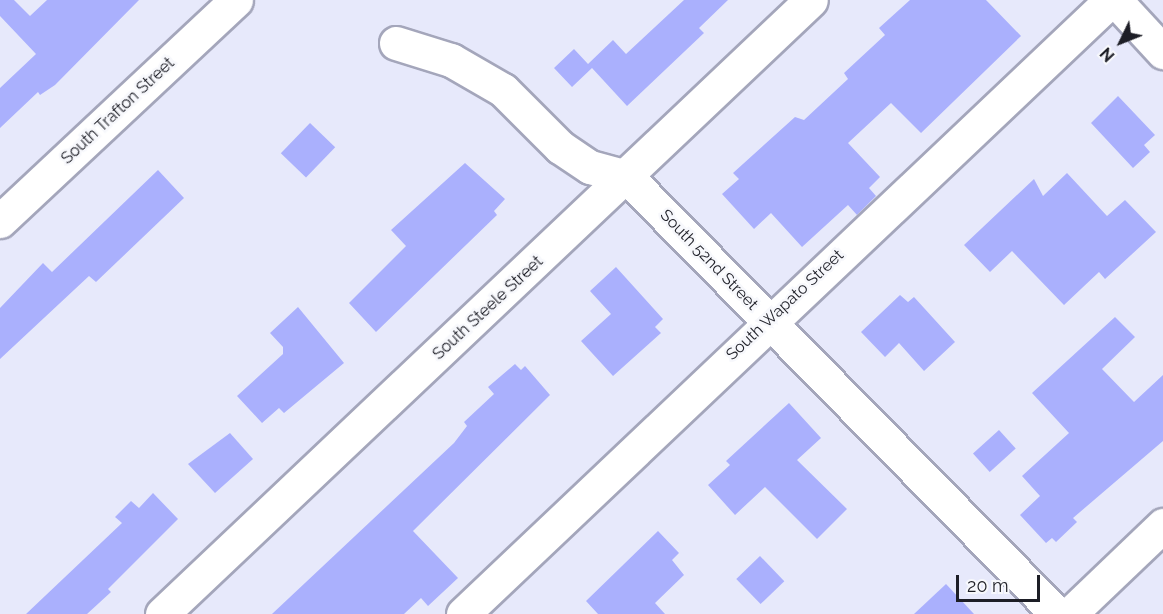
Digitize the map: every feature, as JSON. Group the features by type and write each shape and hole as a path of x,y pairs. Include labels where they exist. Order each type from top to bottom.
{"street":[{"name":"South Trafton Street","path":"0,221 236,0"},
{"name":"South Steele Street","path":"162,614 627,177 811,0"},
{"path":"1113,0 1163,52"},
{"name":"South Wapato Street","path":"463,614 768,321 1113,0"},
{"path":"396,43 450,60 503,90 560,147 590,167 627,177"},
{"name":"South 52nd Street","path":"627,177 1057,614"},
{"path":"1070,614 1163,525"}],"building":[{"path":"0,0 14,0 30,16 47,0 139,0 55,85 40,95 38,92 0,128 0,88 36,54 0,16"},
{"path":"684,0 728,0 699,28 704,33 627,106 592,68 572,87 554,68 574,49 588,64 613,40 626,54"},
{"path":"910,0 986,0 1021,36 921,133 891,103 848,143 880,177 869,188 876,196 857,215 848,205 802,247 771,213 754,229 722,194 739,179 733,173 795,117 804,120 848,79 844,73 885,35 879,28"},
{"path":"1118,96 1155,135 1144,145 1150,152 1133,168 1091,123"},
{"path":"310,123 335,147 306,178 281,153"},
{"path":"465,163 505,199 494,211 497,215 376,332 349,303 406,246 391,230"},
{"path":"158,170 184,198 96,282 89,276 0,359 0,308 43,263 52,272"},
{"path":"1067,173 1107,216 1125,200 1156,232 1105,279 1099,272 1064,305 1012,251 990,272 964,245 1034,179 1043,196"},
{"path":"616,267 663,319 655,327 661,333 613,376 581,341 611,314 590,291"},
{"path":"900,295 908,302 914,297 955,342 924,371 899,343 885,357 861,332"},
{"path":"298,307 344,363 284,413 279,408 262,423 237,396 283,354 283,347 270,333"},
{"path":"1115,317 1135,337 1102,369 1134,402 1163,375 1163,441 1073,518 1077,522 1056,542 1052,538 1046,543 1020,515 1040,496 1022,476 1069,433 1032,393"},
{"path":"515,364 521,370 525,366 550,395 413,531 458,578 428,606 421,598 404,614 272,614 454,443 467,426 464,422 494,394 488,387"},
{"path":"789,403 821,438 797,460 847,509 817,539 765,487 735,515 708,485 730,465 726,461"},
{"path":"999,430 1016,449 990,472 973,453"},
{"path":"230,433 253,459 215,493 188,464"},
{"path":"153,493 178,519 108,589 111,592 87,614 26,614 122,523 115,517 131,501 139,508"},
{"path":"658,531 679,553 672,560 684,575 655,603 665,614 598,614 586,601"},
{"path":"760,556 784,581 761,604 736,579"},
{"path":"946,584 974,614 914,614"}]}
